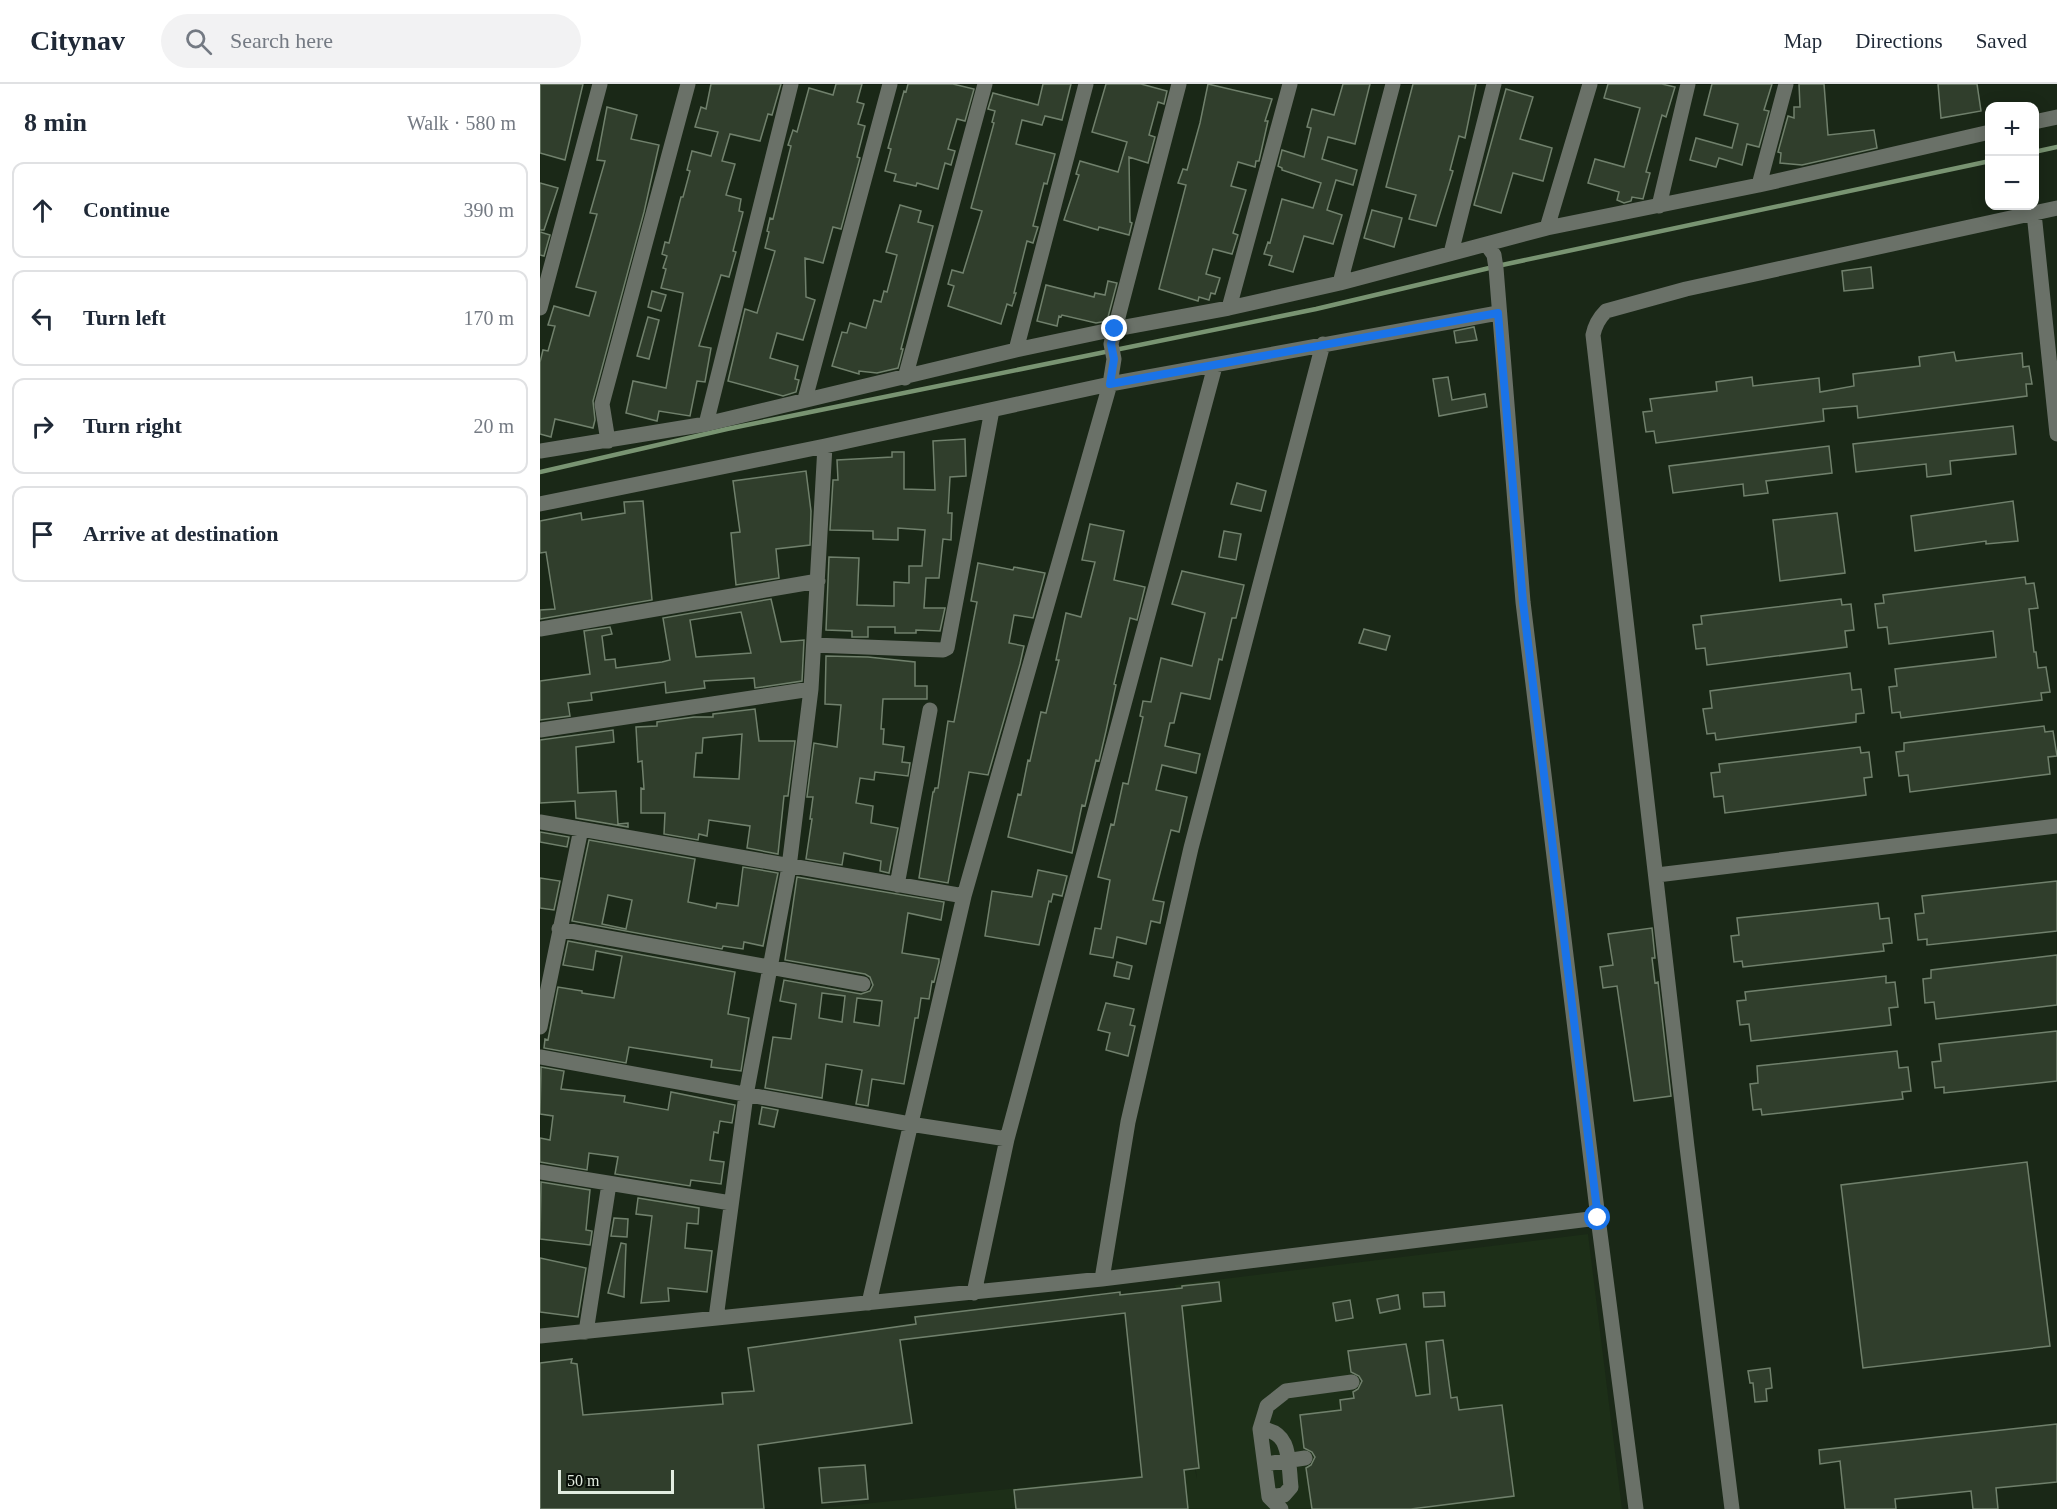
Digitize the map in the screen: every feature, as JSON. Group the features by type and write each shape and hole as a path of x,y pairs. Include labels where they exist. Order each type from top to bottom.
{"street":[{"path":"540,308 600,84"},
{"path":"608,441 602,404 688,84"},
{"path":"706,424 791,84"},
{"path":"805,399 890,84"},
{"path":"905,378 985,84"},
{"path":"1016,350 1086,84"},
{"path":"869,1302 964,896 1110,384 1113,344 1179,84"},
{"path":"1229,308 1290,84"},
{"path":"1340,283 1393,84"},
{"path":"1451,253 1494,84"},
{"path":"1547,228 1590,84"},
{"path":"1659,206 1688,84"},
{"path":"1759,185 1786,84"},
{"path":"2039,121 2057,117"},
{"path":"540,451 706,424 1016,350 1113,344 1229,308 1340,283 1451,253 1490,250 1547,228 1759,185 1985,133"},
{"path":"1732,1509 1687,1147 1593,334 1599,317 1606,311 1686,289 2057,208"},
{"path":"2034,213 2057,434"},
{"path":"1490,250 1498,306 1523,602 1636,1509"},
{"path":"540,504 825,446 1110,384 1215,366 1498,306"},
{"path":"1102,1279 1128,1122 1191,848 1323,344"},
{"path":"974,1293 1007,1139 1215,366"},
{"path":"814,645 943,650 947,648 992,410"},
{"path":"716,1318 746,1095 789,867 811,689 825,446"},
{"path":"540,629 818,581"},
{"path":"540,730 811,689"},
{"path":"897,885 930,710"},
{"path":"540,822 964,896"},
{"path":"1657,875 2057,826"},
{"path":"540,1027 581,829"},
{"path":"559,929 863,984"},
{"path":"540,1057 910,1124 1007,1139"},
{"path":"540,1173 731,1203"},
{"path":"586,1332 609,1184"},
{"path":"540,1336 1102,1279 1598,1218"},
{"path":"1281,1509 1269,1497 1260,1429 1267,1406 1286,1391 1352,1382"},
{"path":"1260,1429 1273,1430 1279,1434 1286,1446 1288,1461 1291,1487 1284,1495 1269,1497"},
{"path":"1265,1464 1305,1458"}],"shaded area":[{"path":"1588,1234 1622,1509 814,1509 1195,1470 1197,1479 1175,1285"}],"building":[{"path":"540,84 583,84 565,160 540,153"},
{"path":"711,84 781,84 772,115 768,114 760,141 730,134 722,161 735,164 726,195 741,199 739,211 743,212 729,277 721,275 699,346 711,348 705,382 697,381 690,416 659,411 657,421 626,413 633,381 666,388 683,293 661,288 667,256 662,254 665,242 669,243 681,197 683,197 690,171 687,170 692,151 711,156 718,132 695,127 701,107 706,109"},
{"path":"836,84 862,84 857,102 864,104 858,124 865,126 857,157 860,158 841,229 833,227 823,263 805,258 806,297 815,300 803,340 777,333 770,358 798,366 795,379 799,380 796,392 783,396 728,381 745,309 757,313 775,251 765,248 769,232 767,231 770,218 773,219 793,130 797,132 809,88 833,95"},
{"path":"908,84 953,84 974,89 965,121 957,119 948,149 955,151 951,165 945,163 938,189 917,183 916,186 894,181 896,174 885,171 891,149 888,148"},
{"path":"1043,84 1071,84 1062,120 1045,116 1042,125 1022,120 1016,144 1055,154 1047,184 1044,183 1033,226 1038,227 1033,243 1027,241 1012,306 1007,304 1001,324 948,306 954,286 948,284 952,270 963,273 982,211 971,208 994,123 992,122 995,111 988,109 993,93 1038,105"},
{"path":"1106,84 1141,84 1167,91 1164,104 1158,102 1149,135 1155,137 1148,163 1129,157 1130,222 1132,223 1129,235 1099,227 1098,230 1064,220 1079,175 1076,174 1080,161 1118,172 1127,142 1092,132"},
{"path":"1208,84 1272,99 1265,121 1268,121 1259,161 1256,161 1255,167 1238,162 1231,186 1246,190 1233,233 1238,235 1232,254 1213,249 1206,274 1220,278 1215,294 1211,293 1209,300 1199,297 1198,301 1159,289 1186,185 1178,183 1183,169 1187,170"},
{"path":"1343,84 1370,84 1355,144 1328,137 1322,159 1357,170 1353,185 1336,180 1327,210 1342,215 1333,244 1304,236 1293,272 1269,265 1272,256 1264,254 1268,242 1270,243 1282,199 1313,208 1321,183 1282,170 1278,166 1282,150 1304,157 1311,128 1307,127 1312,109 1334,115"},
{"path":"1413,84 1476,84 1465,138 1459,136 1450,170 1453,171 1436,226 1409,219 1416,195 1386,187"},
{"path":"1608,84 1662,84 1675,87 1666,117 1662,115 1646,172 1650,173 1643,199 1632,197 1631,201 1624,203 1617,200 1619,192 1588,183 1595,159 1624,167 1640,108 1604,98"},
{"path":"1712,84 1772,84 1764,110 1769,111 1759,147 1747,144 1742,165 1719,158 1716,167 1690,160 1696,138 1732,148 1738,124 1704,115"},
{"path":"1799,84 1824,84 1828,135 1874,130 1877,148 1802,165 1780,163 1781,153 1778,152 1788,116 1794,118 1794,107 1800,107"},
{"path":"1938,84 1977,84 1981,111 1941,118"},
{"path":"1506,89 1533,97 1520,139 1552,148 1543,181 1513,173 1501,213 1474,205"},
{"path":"607,107 637,115 631,139 659,145 644,212 593,401 595,420 593,428 555,419 551,437 540,434 540,362 543,350 548,351 555,326 548,325 554,306 589,316 596,292 576,287 597,214 590,213 605,161 597,160"},
{"path":"540,183 558,188 544,230 540,230"},
{"path":"900,205 921,211 918,222 933,226 898,368 877,373 859,371 859,374 832,366 842,332 847,333 850,323 866,328 874,300 881,302 884,291 887,292 897,255 886,252"},
{"path":"1372,210 1402,218 1394,247 1364,238"},
{"path":"540,232 550,235 544,256 540,255"},
{"path":"1871,267 1873,288 1844,291 1842,271"},
{"path":"1108,281 1117,283 1107,321 1096,323 1062,315 1059,316 1057,326 1037,321 1046,285 1094,297 1095,293 1105,295"},
{"path":"652,291 666,295 661,311 648,307"},
{"path":"648,317 659,320 649,359 637,356"},
{"path":"1474,327 1477,340 1456,343 1454,331"},
{"path":"1954,352 1956,361 2022,353 2023,367 2029,366 2032,384 2026,384 2027,396 1858,418 1857,406 1823,409 1824,421 1656,443 1654,431 1646,432 1643,412 1652,411 1650,399 1717,391 1716,382 1752,377 1753,386 1819,378 1820,392 1854,386 1853,374 1920,366 1919,357"},
{"path":"1448,377 1452,400 1485,394 1487,407 1439,416 1433,379"},
{"path":"2013,426 2016,454 1950,461 1951,474 1927,477 1926,464 1856,472 1853,444"},
{"path":"965,439 966,476 950,477 948,513 952,513 951,540 943,539 939,578 926,578 924,608 945,608 940,631 916,630 916,633 895,633 895,627 868,627 868,637 852,637 852,631 826,630 829,557 859,558 857,605 894,606 894,582 909,583 909,566 922,566 925,530 898,528 898,540 873,539 873,531 830,530 833,480 838,480 837,460 892,457 892,452 904,452 904,489 935,490 933,441"},
{"path":"1829,446 1832,473 1766,481 1768,493 1744,496 1743,484 1673,493 1669,466"},
{"path":"806,471 811,511 810,545 776,549 779,578 736,585 731,533 740,532 733,481"},
{"path":"1237,483 1266,491 1261,511 1231,504"},
{"path":"643,501 652,600 540,619 540,610 555,609 546,552 540,553 540,521 581,513 582,520 625,513 624,502"},
{"path":"2013,501 2018,541 1986,544 1986,541 1915,551 1911,516"},
{"path":"1837,513 1845,573 1780,581 1773,520"},
{"path":"1090,524 1124,531 1114,580 1145,587 1137,620 1130,618 1099,761 1096,760 1085,806 1082,805 1072,853 1008,837 1018,794 1021,795 1028,760 1030,761 1041,712 1046,713 1059,660 1056,660 1066,613 1081,617 1095,562 1082,560"},
{"path":"1224,531 1241,534 1236,560 1219,557"},
{"path":"978,563 1045,573 1033,618 1014,615 1009,643 1024,646 1020,664 988,775 969,772 948,883 919,878 933,792 935,788 938,788 948,721 954,722 977,602 971,601"},
{"path":"1182,571 1244,585 1236,618 1232,618 1222,660 1219,659 1210,699 1181,693 1174,723 1170,723 1165,746 1200,754 1196,773 1162,765 1156,790 1187,797 1179,832 1171,830 1153,900 1164,902 1160,923 1151,921 1146,944 1117,937 1113,958 1090,954 1095,928 1101,929 1110,880 1098,877 1111,824 1114,825 1123,783 1128,784 1143,717 1140,716 1143,701 1151,702 1161,658 1192,666 1205,613 1172,604"},
{"path":"2025,577 2026,584 2034,583 2038,608 2029,609 2034,652 2036,652 2038,668 2046,667 2050,692 2041,693 2042,700 1901,718 1900,712 1892,713 1889,687 1897,686 1895,669 1996,657 1993,631 1889,644 1887,627 1878,628 1875,604 1884,603 1883,595"},
{"path":"771,599 781,642 804,640 802,681 755,688 754,678 704,681 705,688 666,693 665,682 591,693 592,700 568,703 570,716 540,720 540,681 590,674 584,631 610,627 612,634 602,636 605,660 615,659 616,668 662,662 670,660 663,618","holes":["741,612 751,653 696,657 690,620"]},
{"path":"1841,599 1842,605 1851,604 1854,630 1845,631 1847,647 1707,665 1705,648 1696,649 1693,625 1702,624 1701,616"},
{"path":"1364,629 1390,636 1386,650 1359,643"},
{"path":"826,656 868,657 915,662 915,686 927,686 927,699 883,699 881,729 884,729 883,744 904,747 902,762 910,763 908,776 875,772 874,780 860,778 856,803 873,806 871,823 898,828 889,873 880,871 881,861 844,853 842,865 806,859 813,797 807,797 814,743 837,747 841,705 825,704"},
{"path":"1850,673 1852,690 1861,689 1864,713 1856,714 1856,722 1716,740 1715,733 1707,734 1703,709 1712,708 1710,691"},
{"path":"755,709 759,741 795,741 788,796 784,796 778,854 747,848 750,826 709,820 707,836 699,834 698,840 664,834 665,813 641,813 641,788 644,789 642,761 638,762 636,727 657,726 657,722 694,717 713,717 713,714","holes":["742,734 739,779 694,777 696,753 702,753 703,738"]},
{"path":"2044,726 2045,732 2053,731 2057,756 2048,757 2050,774 1910,792 1908,775 1899,776 1896,752 1904,751 1904,743"},
{"path":"613,730 614,742 576,747 578,793 616,791 618,824 628,823 628,827 576,818 575,801 540,803 540,740"},
{"path":"1860,747 1861,753 1869,752 1872,777 1864,778 1866,795 1725,813 1723,796 1714,797 1711,773 1720,772 1719,764"},
{"path":"540,832 569,837 567,847 540,842"},
{"path":"589,840 695,859 688,902 716,908 717,903 738,906 743,867 778,873 763,946 744,942 743,949 723,946 722,949 572,921","holes":["608,895 632,900 626,929 602,924"]},
{"path":"1038,870 1067,876 1062,896 1053,894 1051,902 1049,901 1039,945 985,936 992,891 1032,897"},
{"path":"797,877 944,902 941,920 908,913 902,953 939,959 939,962 934,982 932,981 929,999 921,998 918,1018 915,1018 904,1084 872,1079 868,1106 856,1104 862,1070 826,1064 822,1098 765,1088 773,1037 791,1039 796,1004 780,1001 784,980 861,994 870,991 873,985 870,977 865,974 785,960","holes":["822,993 845,996 842,1022 819,1018","857,998 882,1001 879,1026 854,1022"]},
{"path":"540,878 560,881 554,910 540,908"},
{"path":"2057,881 2057,931 1927,945 1927,939 1918,940 1915,914 1924,913 1922,896"},
{"path":"1878,903 1880,919 1889,918 1892,943 1883,944 1884,951 1743,967 1742,961 1734,962 1731,936 1739,935 1737,918"},
{"path":"1652,928 1655,958 1652,958 1655,983 1658,982 1671,1096 1634,1101 1617,986 1603,988 1600,967 1613,965 1608,934"},
{"path":"568,941 735,972 728,1014 749,1018 741,1071 711,1067 712,1060 629,1047 626,1063 544,1048 545,1039 548,1040 558,987 614,998 622,956 596,951 593,970 563,965"},
{"path":"2057,955 2057,1005 1936,1019 1934,1002 1925,1003 1923,979 1931,978 1931,970"},
{"path":"1117,962 1132,966 1129,979 1114,976"},
{"path":"1886,976 1886,983 1895,982 1898,1007 1889,1008 1891,1025 1751,1041 1749,1024 1740,1025 1737,1001 1746,1000 1745,992"},
{"path":"1106,1003 1134,1009 1130,1025 1135,1026 1128,1056 1106,1050 1110,1033 1098,1030"},
{"path":"2057,1031 2057,1081 1944,1093 1944,1087 1935,1088 1932,1062 1941,1061 1939,1044"},
{"path":"1897,1051 1899,1068 1908,1067 1911,1091 1902,1092 1903,1099 1762,1115 1761,1109 1753,1110 1750,1084 1758,1083 1757,1066"},
{"path":"541,1067 564,1071 561,1089 625,1096 624,1102 668,1110 671,1092 735,1105 732,1123 720,1121 718,1133 714,1132 710,1160 724,1162 721,1184 691,1180 690,1186 615,1174 618,1157 589,1153 587,1170 540,1162 540,1138 550,1140 553,1116 540,1114"},
{"path":"762,1107 778,1110 774,1127 759,1124"},
{"path":"2027,1162 2050,1346 1863,1368 1841,1185"},
{"path":"541,1182 590,1190 586,1230 592,1231 590,1245 540,1239"},
{"path":"638,1198 699,1208 698,1224 687,1223 685,1248 712,1251 707,1292 668,1288 669,1301 641,1303 652,1216 636,1214"},
{"path":"614,1218 628,1219 627,1237 611,1236"},
{"path":"621,1243 626,1244 624,1297 608,1293"},
{"path":"540,1258 586,1268 578,1317 540,1312"},
{"path":"1219,1282 1221,1301 1182,1306 1199,1468 1184,1470 1188,1509 1016,1509 1014,1490 1142,1477 1125,1313 900,1340 912,1423 758,1445 764,1509 540,1509 540,1363 572,1359 571,1363 577,1364 583,1415 723,1404 722,1393 754,1391 748,1348 916,1324 915,1317"},
{"path":"1444,1292 1445,1306 1424,1307 1423,1293"},
{"path":"1398,1295 1400,1309 1380,1313 1377,1299"},
{"path":"1350,1300 1353,1318 1336,1321 1333,1303"},
{"path":"1443,1340 1451,1398 1457,1397 1459,1410 1502,1405 1514,1496 1411,1509 1312,1509 1306,1468 1311,1465 1315,1457 1312,1452 1304,1448 1300,1415 1341,1410 1340,1400 1354,1398 1353,1392 1358,1389 1362,1381 1359,1376 1351,1372 1348,1351 1406,1344 1416,1396 1430,1394 1426,1342"},
{"path":"1770,1368 1772,1388 1766,1389 1767,1401 1755,1402 1753,1383 1750,1383 1748,1371"},
{"path":"2057,1424 2057,1482 1996,1488 1998,1509 1973,1509 1971,1491 1895,1499 1896,1509 1845,1509 1840,1461 1820,1464 1819,1450"},
{"path":"865,1465 868,1499 822,1503 819,1468"}],"waterway":[{"path":"2039,151 2057,147"},
{"path":"540,472 727,429 1316,309 1502,265 1985,162"}],"route":[{"path":"1115,329 1111,344 1114,359 1110,384 1498,313 1523,602 1598,1218"}]}
